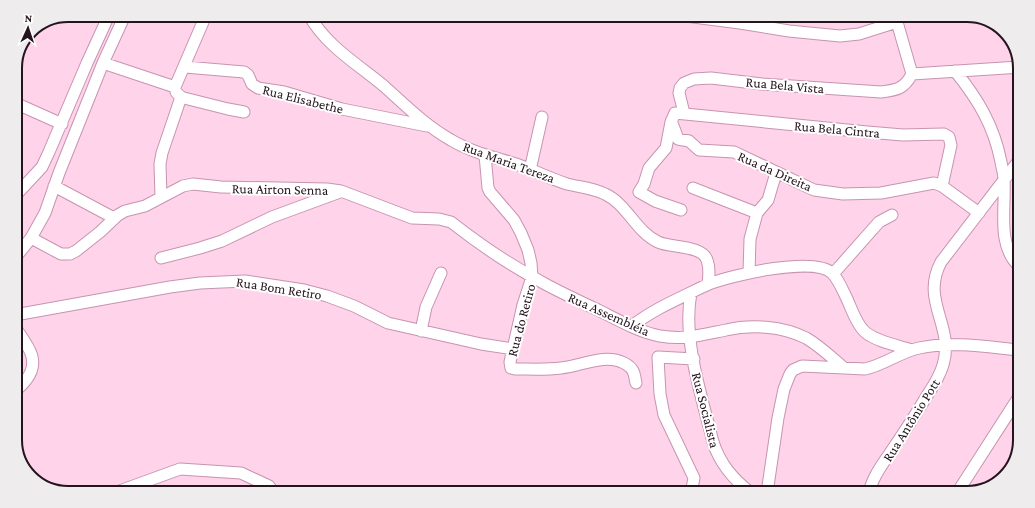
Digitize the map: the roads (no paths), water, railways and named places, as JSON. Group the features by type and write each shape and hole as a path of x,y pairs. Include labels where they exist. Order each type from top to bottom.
{"street":[{"path":"22,188 42,167 106,22"},
{"path":"22,249 31,238 45,213 54,186 103,62 122,22"},
{"path":"161,197 160,164 162,153 185,67 203,22"},
{"name":"Rua Maria Tereza","path":"313,22 349,59 384,86 428,126 461,146 565,183 604,193 616,202 646,233 658,242 696,250 703,254 708,261 708,284"},
{"path":"733,22 789,31 840,36 859,34 889,22"},
{"path":"897,22 912,74 1013,67"},
{"path":"103,62 208,105 244,112"},
{"name":"Rua Elisabethe","path":"185,67 244,72 248,75 252,84 258,88 284,92 342,109 428,126"},
{"path":"955,71 968,87 986,115 995,137 1004,179 1005,240 1009,252 1013,257"},
{"name":"Rua Bela Vista","path":"677,116 680,88 684,83 694,79 711,78 762,84 881,92 893,91 903,86 907,83 912,74"},
{"path":"22,106 62,124"},
{"path":"677,116 666,148 650,168 644,184 639,192 655,201 681,210"},
{"name":"Rua da Direita","path":"677,116 678,139 689,141 699,150 734,152 814,190 843,194 881,193 930,184 942,186"},
{"name":"Rua Bela Cintra","path":"677,116 903,135 944,134 949,137 951,145 942,186"},
{"path":"530,170 542,117"},
{"path":"485,155 488,188 514,220 521,233 528,250 532,277"},
{"path":"42,167 59,173"},
{"path":"947,345 934,296 934,277 941,262 1013,168"},
{"path":"749,273 750,239 757,213 768,200 776,173"},
{"name":"Rua Airton Senna","path":"31,238 61,254 70,254 100,232 114,218 125,211 145,206 183,186 193,184 221,187 281,189 315,188 341,191 403,216 412,218 445,219 532,277"},
{"path":"54,186 114,218"},
{"path":"942,186 979,213"},
{"path":"693,188 757,213"},
{"path":"161,258 222,241 272,217 341,191"},
{"path":"833,274 879,222 892,214"},
{"path":"632,326 652,312 708,284 749,273 794,266 816,266 828,269 833,274 864,331 876,338 912,350"},
{"path":"421,331 426,307 441,273"},
{"name":"Rua Assembléia","path":"532,277 632,326 658,336 690,338 747,327 771,328 806,338 844,368"},
{"name":"Rua do Retiro","path":"532,277 523,305 513,349 510,366 511,368 559,368 575,366 603,359 618,360 630,366 636,383"},
{"name":"Rua Bom Retiro","path":"22,314 170,287 200,283 244,281 304,290 327,296 354,306 388,323 481,344 513,349"},
{"name":"Rua Socialista","path":"692,293 689,307 690,338 713,442 718,456 729,474 743,486"},
{"path":"22,337 32,352 33,358 30,376 22,385"},
{"path":"768,486 778,418 784,389 793,370 802,366 860,369 875,367 912,350 947,345 1013,350"},
{"name":"Rua Antônio Pott","path":"871,486 880,468 939,377 944,364 947,345"},
{"path":"692,486 694,478 664,414 660,394 658,357 694,359"},
{"path":"962,486 1013,406"},
{"path":"133,486 180,469 241,473 269,486"}]}
